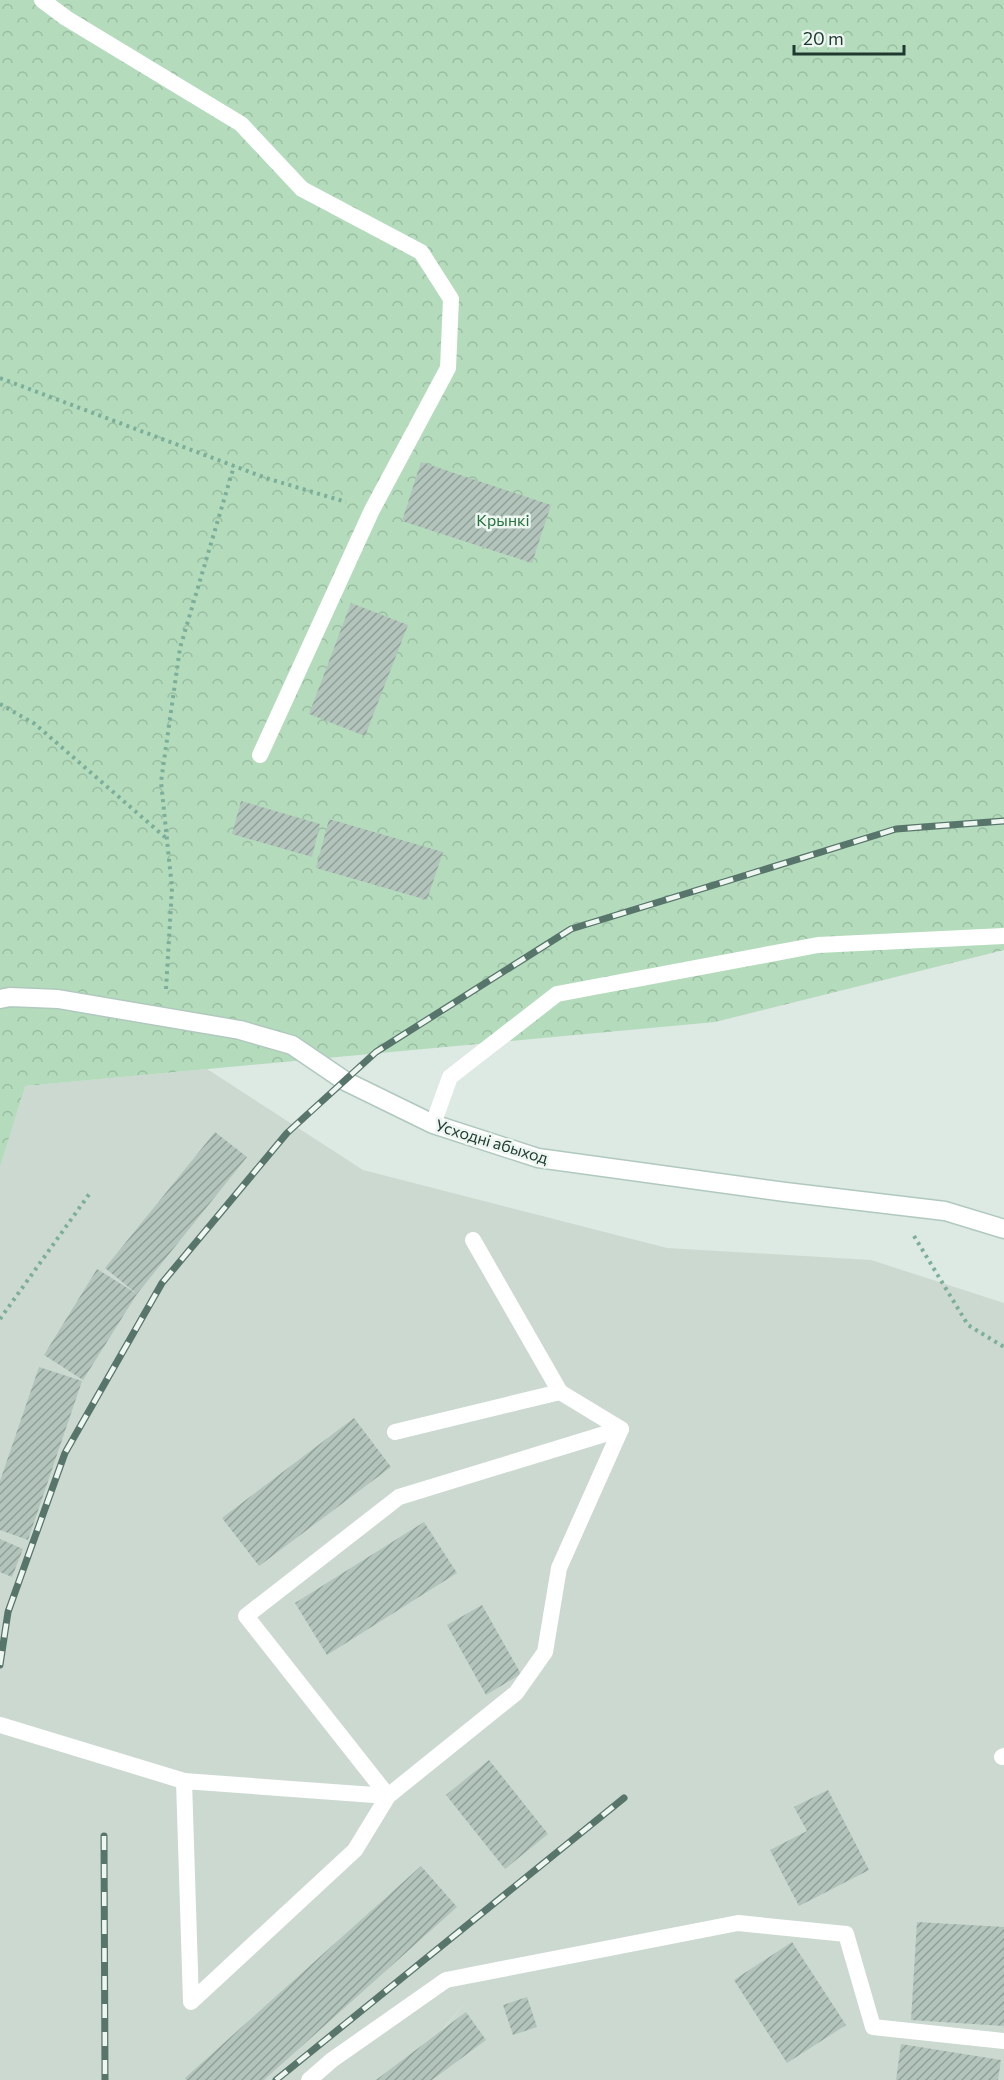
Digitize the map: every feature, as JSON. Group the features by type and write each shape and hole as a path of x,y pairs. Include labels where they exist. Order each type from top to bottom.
{"main road":[{"name":"Усходні абыход","path":"0,999 10,997 58,999 240,1030 292,1045 345,1081 433,1124 538,1158 785,1192 945,1211 1004,1229"}],"lane":[{"path":"42,0 66,18 241,124 302,189 422,252 451,298 448,368 372,510 260,756"},
{"path":"433,1124 450,1077 557,994 818,945 1004,936"},
{"path":"473,1240 560,1392 621,1428"},
{"path":"395,1432 560,1392"},
{"path":"184,1781 191,2002 355,1850 388,1796 516,1693 545,1652 559,1568 621,1428"},
{"path":"388,1796 246,1616 399,1497 621,1428"},
{"path":"0,1725 184,1781 388,1796"},
{"path":"309,2080 332,2060 446,1980 738,1923 846,1934 873,2027 1004,2040"}],"path":[{"path":"0,378 234,466 372,510"},
{"path":"165,1017 172,888 161,782 180,648 234,466"},
{"path":"0,704 34,724 167,838"},
{"path":"0,1319 90,1193"},
{"path":"912,1232 968,1325 1004,1347"}],"shaded area":[{"path":"207,1069 363,1170 667,1248 871,1260 1004,1303 1004,2080 401,2080 471,1996 399,2080 0,2080 0,1167 24,1086"}],"green space":[{"name":"Крынкі","path":"0,0 1004,0 1004,950 715,1022 25,1086 0,1167"}],"building":[{"path":"421,462 551,505 532,563 402,521"},
{"path":"351,603 408,625 365,736 309,714"},
{"path":"241,801 320,824 312,857 232,834"},
{"path":"329,819 443,852 427,900 316,868"},
{"path":"215,1132 247,1157 137,1294 105,1268"},
{"path":"97,1269 137,1294 83,1380 44,1355"},
{"path":"39,1367 82,1381 28,1540 0,1530 0,1481"},
{"path":"354,1418 391,1467 259,1566 222,1518"},
{"path":"424,1522 457,1573 327,1655 295,1603"},
{"path":"0,1539 23,1549 12,1577 0,1572"},
{"path":"482,1605 521,1674 486,1695 447,1625"},
{"path":"489,1760 548,1834 505,1869 446,1795"},
{"path":"828,1790 869,1870 799,1906 770,1850 807,1831 794,1807"},
{"path":"421,1866 457,1907 264,2080 186,2080 185,2078"},
{"path":"917,1922 1004,1927 1004,2026 911,2020"},
{"path":"792,1942 846,2025 787,2063 734,1980"},
{"path":"527,1997 537,2027 513,2035 503,2005"},
{"path":"466,2012 486,2040 432,2080 376,2080"},
{"path":"901,2044 1001,2060 998,2080 896,2080"}],"railway":[{"path":"0,1665 8,1612 65,1453 162,1283 287,1133 376,1052 571,929 896,829 1004,821"},
{"path":"276,2080 624,1798"},
{"path":"104,1836 105,2080"}]}
